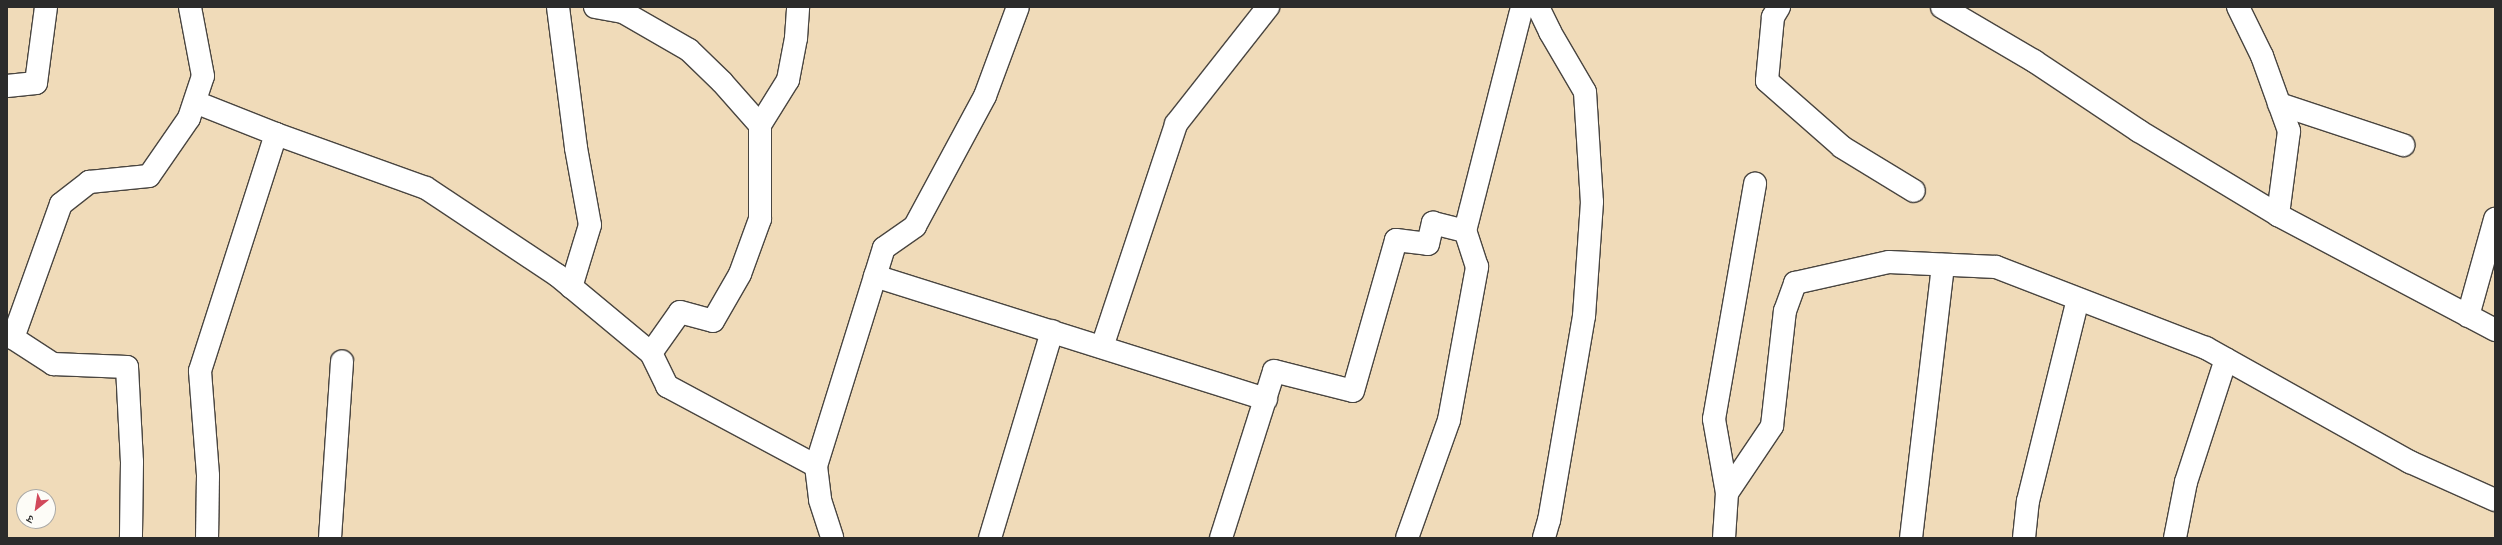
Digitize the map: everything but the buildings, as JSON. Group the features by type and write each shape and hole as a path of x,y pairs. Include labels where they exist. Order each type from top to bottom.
{"street":[{"path":"7,86 36,83 46,7"},
{"path":"131,538 132,462 127,367 53,364 10,338 61,204 89,182 149,176 189,118 203,76 190,7"},
{"path":"558,7 576,148 590,225 571,287"},
{"path":"595,7 623,12 689,50 722,82 760,125"},
{"path":"651,353 680,312 713,322 740,274 760,219 760,125 788,80 796,38 798,7"},
{"path":"832,538 820,500 816,466 884,248 914,226 985,96 1018,7"},
{"path":"1102,347 1176,124 1268,7"},
{"path":"1407,538 1449,420 1466,335 1477,267 1465,231 1522,7"},
{"path":"1538,7 1550,32 1585,92 1592,202 1584,316 1549,520 1544,538"},
{"path":"1778,7 1773,17 1767,81 1842,147 1914,191"},
{"path":"1942,7 2034,61 2138,131 2278,215 2495,330"},
{"path":"2238,7 2262,56 2288,131 2278,215"},
{"path":"194,102 276,134 426,188 557,275 651,353 667,386 816,466"},
{"path":"2279,104 2402,145"},
{"path":"207,538 208,476 200,371 276,134"},
{"path":"1724,538 1727,493 1714,419 1755,184"},
{"path":"2468,316 2495,219"},
{"path":"1221,538 1274,371 1352,391 1396,240 1428,244 1433,223 1465,231"},
{"path":"1727,493 1772,426 1785,311 1795,283 1889,262 1996,267 2206,348 2410,462 2495,500"},
{"path":"1911,538 1943,265"},
{"path":"875,276 1266,399"},
{"path":"2024,538 2028,501 2078,299"},
{"path":"990,538 1052,331"},
{"path":"2175,538 2186,482 2226,359"},
{"path":"330,538 333,460 342,361"}]}
